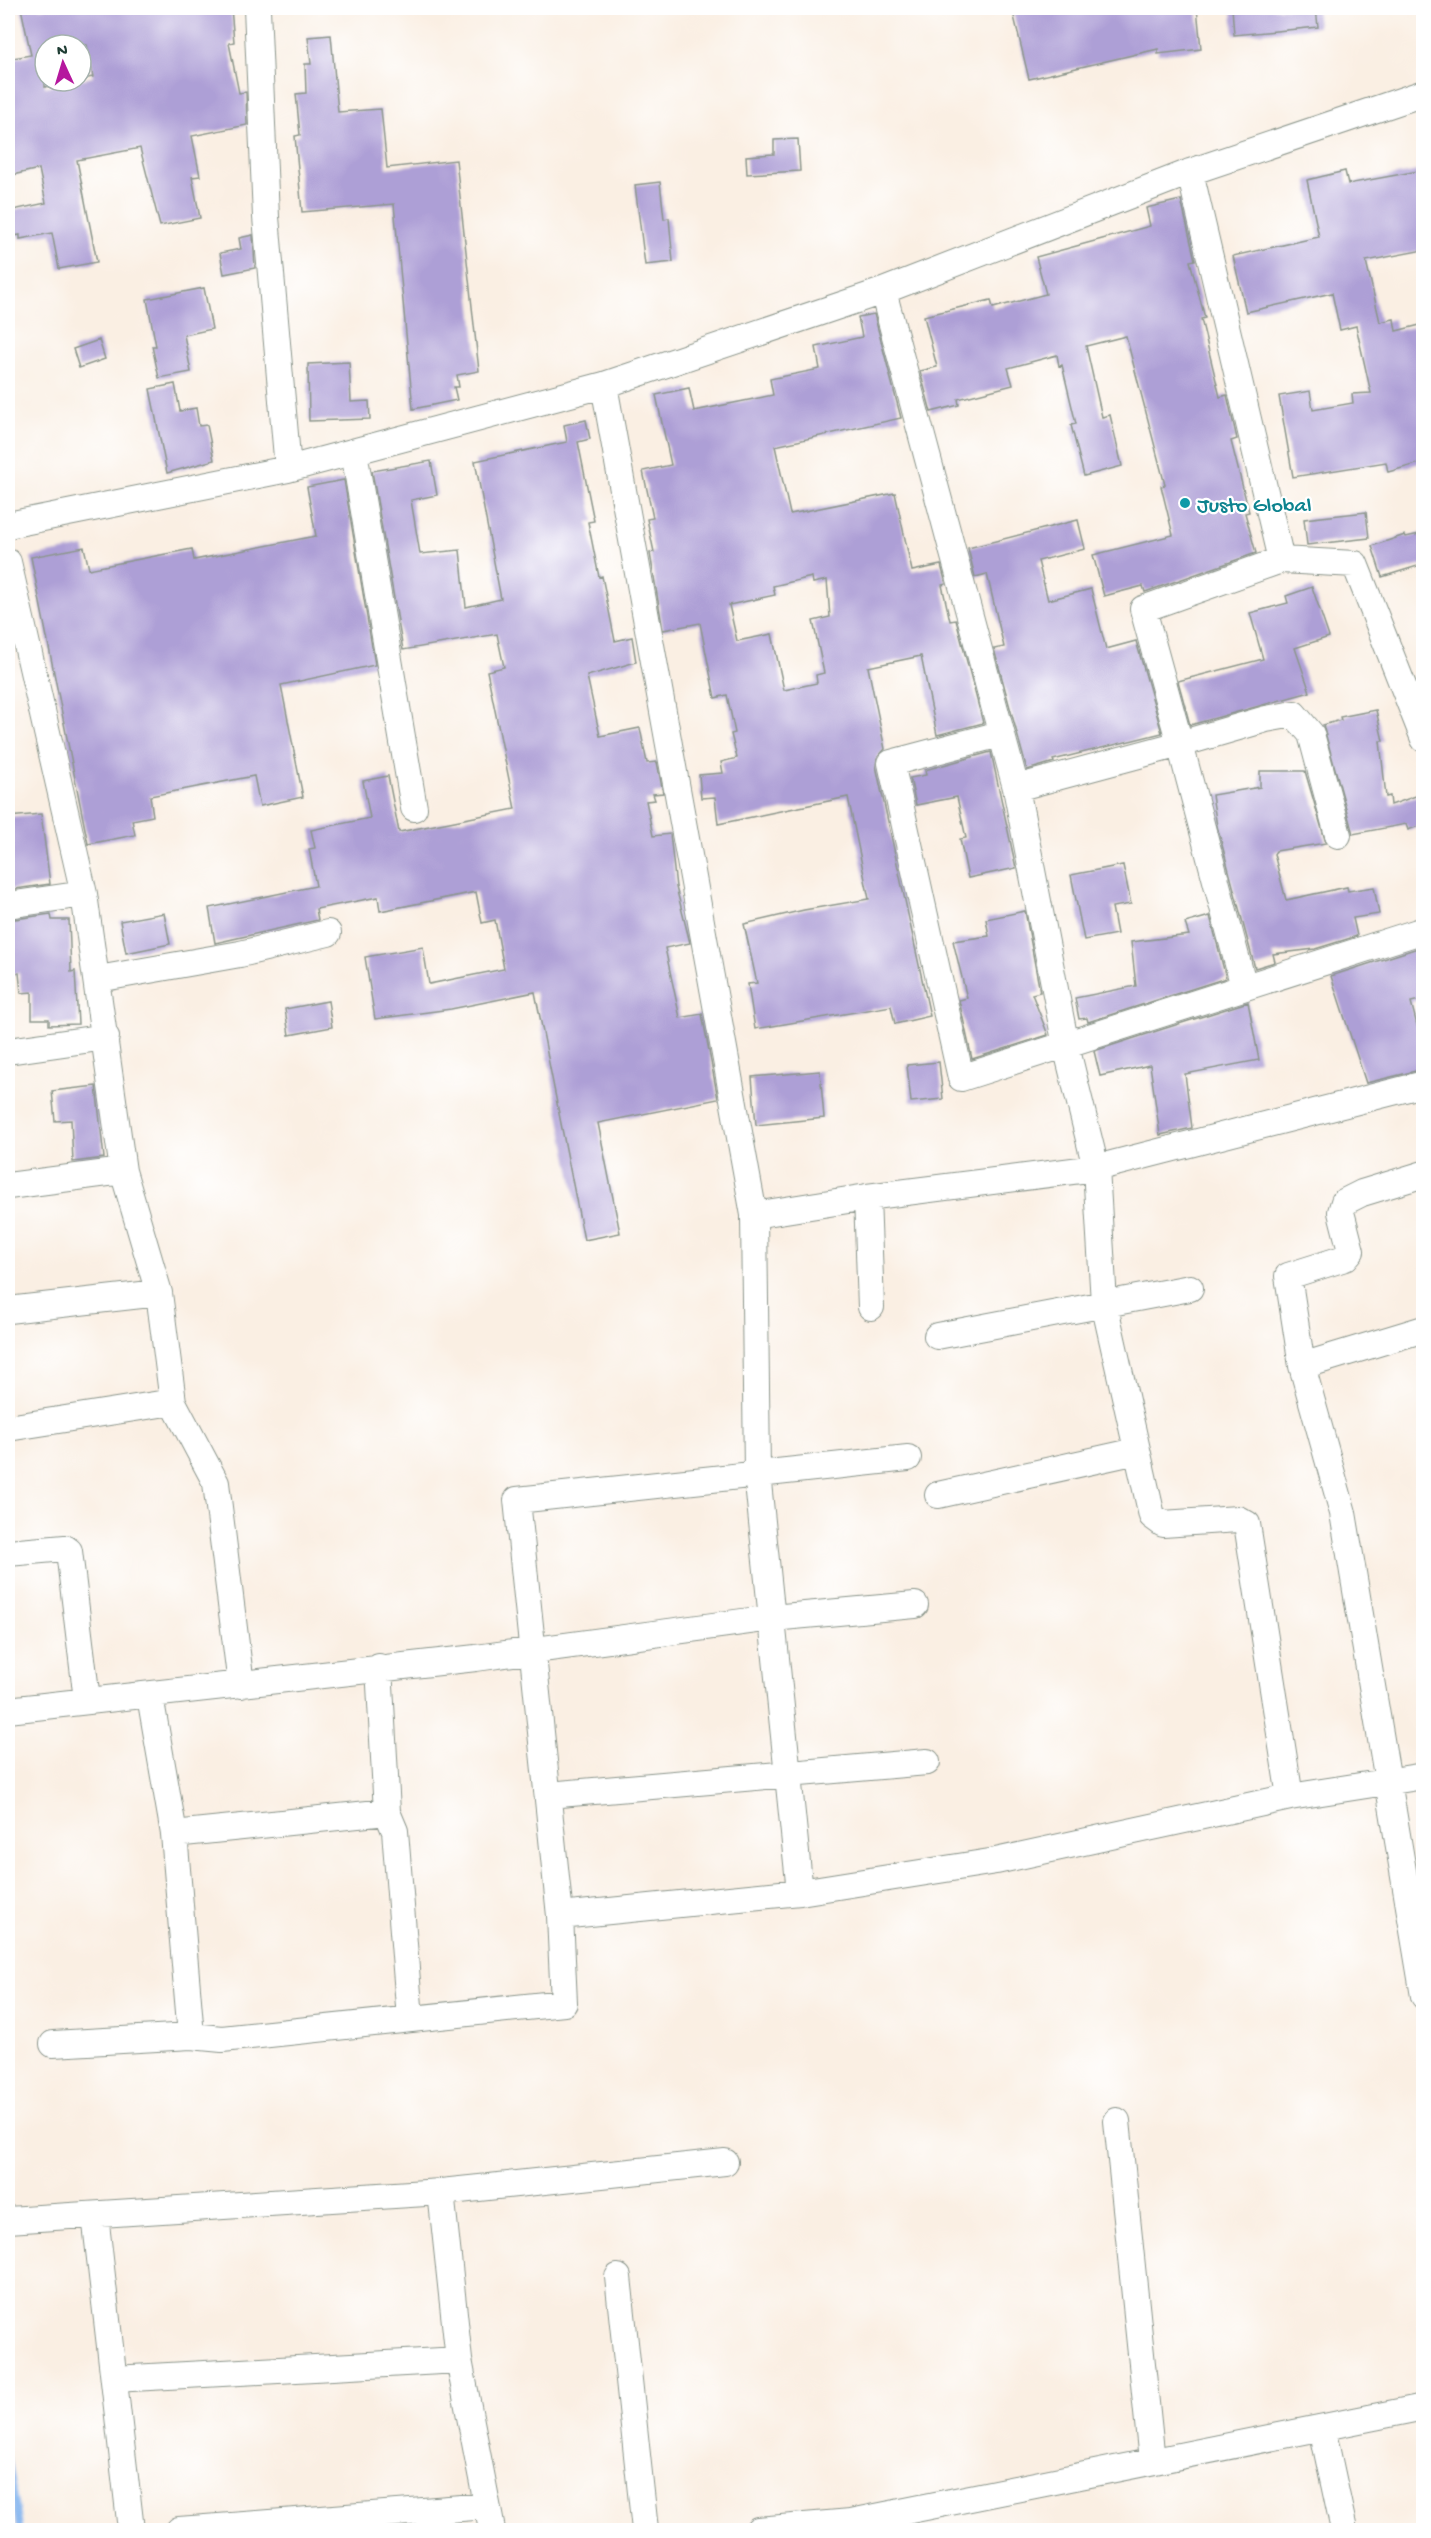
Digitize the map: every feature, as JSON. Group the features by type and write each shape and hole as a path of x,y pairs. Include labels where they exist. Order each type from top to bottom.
{"street":[{"path":"257,8 266,217 288,469"},
{"path":"8,525 288,469 604,385 883,291 1190,172 1424,93"},
{"path":"1190,172 1281,560"},
{"path":"883,291 1016,788 1066,1046 1096,1168 1104,1303 1152,1516 1163,1524 1238,1519 1247,1524 1290,1797"},
{"path":"604,385 754,1215 757,1473 800,1892"},
{"path":"354,452 414,808"},
{"path":"1244,987 1143,609 1281,560 1355,564 1422,729"},
{"path":"8,562 84,894 98,979 123,1171 159,1293 173,1402 216,1483 241,1685"},
{"path":"1016,788 1180,744 1266,718 1294,714 1311,734 1338,835"},
{"path":"1000,734 891,764 961,1078 1244,987 1283,977 1424,930"},
{"path":"8,905 84,894"},
{"path":"98,979 240,954 328,933"},
{"path":"8,1051 106,1037"},
{"path":"754,1215 867,1197 1096,1168 1424,1084"},
{"path":"8,1186 123,1171"},
{"path":"1424,1174 1362,1193 1344,1202 1341,1212 1351,1251 1345,1258 1288,1276 1302,1366 1342,1513 1424,1995"},
{"path":"867,1197 871,1307"},
{"path":"937,1336 1190,1288"},
{"path":"8,1310 159,1293"},
{"path":"1302,1366 1424,1329"},
{"path":"8,1428 173,1402"},
{"path":"938,1495 1137,1451"},
{"path":"53,2044 191,2036 222,2039 564,2003 560,1916 517,1500 908,1458"},
{"path":"8,1553 65,1548 69,1551 87,1700"},
{"path":"8,1710 87,1700 150,1696 534,1650 772,1618 915,1605"},
{"path":"379,1667 387,1812 395,1831 410,2019"},
{"path":"150,1696 174,1834 191,2036"},
{"path":"548,1795 927,1762"},
{"path":"560,1916 800,1892 996,1861 1290,1797 1424,1776"},
{"path":"174,1834 387,1812"},
{"path":"1117,2121 1152,2462"},
{"path":"8,2220 441,2192 725,2162"},
{"path":"179,2530 489,2518 459,2360 441,2192"},
{"path":"95,2215 131,2530"},
{"path":"618,2277 645,2530"},
{"path":"114,2379 459,2360"},
{"path":"758,2530 851,2522 1424,2407"},
{"path":"1322,2428 1344,2530"}],"building":[{"path":"21,8 231,8 234,42 229,43 239,93 246,92 247,125 192,136 200,176 192,177 200,218 160,226 140,148 77,160 97,262 59,269 52,233 20,239 20,235 8,237 8,211 46,203 39,169 8,176 8,59 31,55"},
{"path":"1012,8 1123,8 1124,11 1197,8 1201,49 1158,54 1158,49 1029,79"},
{"path":"1232,8 1316,8 1318,27 1234,35"},
{"path":"331,35 338,112 381,109 387,168 456,160 479,371 457,375 459,387 454,387 457,400 413,409 394,204 302,212 295,136 300,135 296,94 306,93 305,64 311,64 308,37"},
{"path":"798,139 800,171 747,174 746,156 774,154 774,140"},
{"path":"1424,170 1424,250 1366,261 1380,322 1394,319 1396,331 1424,324 1424,462 1388,472 1386,462 1293,477 1279,396 1310,391 1313,410 1353,403 1352,394 1371,393 1356,326 1340,330 1332,293 1246,312 1233,256 1319,237 1307,180 1345,171 1348,184"},
{"path":"660,182 664,219 669,218 673,262 645,265 635,185"},
{"path":"1181,200 1195,260 1190,261 1205,318 1201,319 1220,397 1227,395 1237,439 1231,441 1249,512 1245,513 1256,553 1145,592 1143,586 1104,596 1093,555 1173,535 1161,486 1165,485 1126,336 1086,346 1102,417 1110,415 1122,466 1084,476 1071,425 1076,424 1062,365 1059,366 1057,355 1008,368 1013,385 958,399 959,405 931,412 920,371 937,367 924,316 991,300 993,308 1046,294 1036,257 1150,226 1146,208"},
{"path":"253,235 255,268 224,274 220,253 241,249 239,238"},
{"path":"204,288 212,329 184,335 191,372 159,378 152,346 156,346 147,299"},
{"path":"874,314 901,418 775,446 790,514 895,493 912,571 941,565 946,584 942,585 950,621 956,620 983,723 937,735 921,656 868,667 885,749 877,758 876,766 930,1016 895,1024 891,1006 755,1029 748,984 757,983 744,924 804,910 869,899 848,797 718,824 715,797 701,798 699,775 723,773 721,762 737,758 731,734 735,733 727,695 715,698 700,623 663,630 650,553 654,552 647,519 653,518 643,471 671,465 656,395 689,388 694,411 773,395 770,379 820,369 816,347 862,337 858,317","holes":["812,577 813,583 827,580 830,617 813,621 824,673 816,675 817,683 784,690 772,634 737,641 729,605 775,595 773,586"]},
{"path":"99,340 105,359 79,368 73,349"},
{"path":"349,362 351,402 369,401 370,419 309,421 308,364"},
{"path":"175,384 180,411 196,408 199,426 207,425 214,460 167,473 150,389"},
{"path":"586,420 590,439 578,442 594,521 588,522 599,577 602,576 615,641 632,637 636,662 587,676 600,736 640,728 647,763 657,762 663,793 653,794 655,800 646,801 653,836 670,834 676,887 690,943 665,948 680,1018 702,1014 718,1099 598,1123 620,1233 584,1240 535,992 451,1009 375,1019 365,957 423,947 429,984 504,969 495,920 482,923 476,892 380,911 378,897 316,909 318,920 215,943 209,908 316,886 309,849 315,848 311,830 370,818 363,781 388,776 399,832 515,809 487,671 504,667 497,634 403,650 372,471 431,461 437,495 411,500 420,554 460,550 466,607 501,599 475,461 567,442 564,425"},
{"path":"344,480 375,665 281,685 303,797 260,806 254,776 150,796 153,816 132,820 135,835 88,844 31,557 84,547 89,569 192,549 194,560 316,536 307,487"},
{"path":"1366,512 1369,538 1307,545 1304,519"},
{"path":"1078,520 1085,549 1038,561 1048,600 1091,589 1106,649 1136,641 1162,733 1053,760 1054,762 1027,770 994,649 1004,647 987,574 975,577 968,548"},
{"path":"1424,533 1424,564 1382,577 1372,546 1405,535 1406,537"},
{"path":"1312,587 1329,637 1295,648 1310,692 1190,725 1178,681 1263,659 1250,613 1288,603 1286,596"},
{"path":"1376,710 1383,741 1380,741 1386,797 1390,796 1391,805 1424,793 1424,824 1408,830 1406,824 1353,834 1323,725 1341,720 1340,717"},
{"path":"991,752 1016,868 968,878 960,839 966,838 957,797 916,805 910,778 926,775 925,770"},
{"path":"1260,771 1305,771 1326,843 1276,851 1274,854 1286,900 1347,887 1348,891 1374,887 1379,914 1353,918 1357,936 1315,949 1273,954 1275,962 1255,968 1217,826 1212,795 1260,787"},
{"path":"41,814 50,884 8,890 8,817"},
{"path":"1123,865 1131,904 1112,907 1117,934 1084,940 1071,875"},
{"path":"1025,911 1040,992 1032,994 1048,1035 972,1059 959,1000 967,998 953,941 989,936 986,919"},
{"path":"164,913 170,944 126,953 120,921"},
{"path":"51,914 52,920 69,920 71,972 75,971 78,1024 49,1025 49,1019 32,1019 32,992 21,993 19,973 8,974 8,920"},
{"path":"1210,916 1226,978 1088,1022 1087,1018 1079,1019 1075,998 1136,986 1131,942 1189,935 1185,923"},
{"path":"1424,946 1424,999 1411,1002 1424,1052 1424,1069 1366,1083 1331,976"},
{"path":"328,1001 332,1027 289,1035 285,1009"},
{"path":"1248,1002 1259,1060 1185,1074 1192,1128 1160,1135 1150,1065 1100,1076 1094,1051"},
{"path":"939,1062 943,1099 911,1102 907,1065"},
{"path":"820,1071 824,1118 756,1125 752,1077"},
{"path":"96,1086 104,1158 73,1162 71,1120 55,1121 52,1091"}],"waterway":[{"path":"8,2460 20,2530"}],"place":[{"name":"Justo Global","path":"1185,503"}]}
